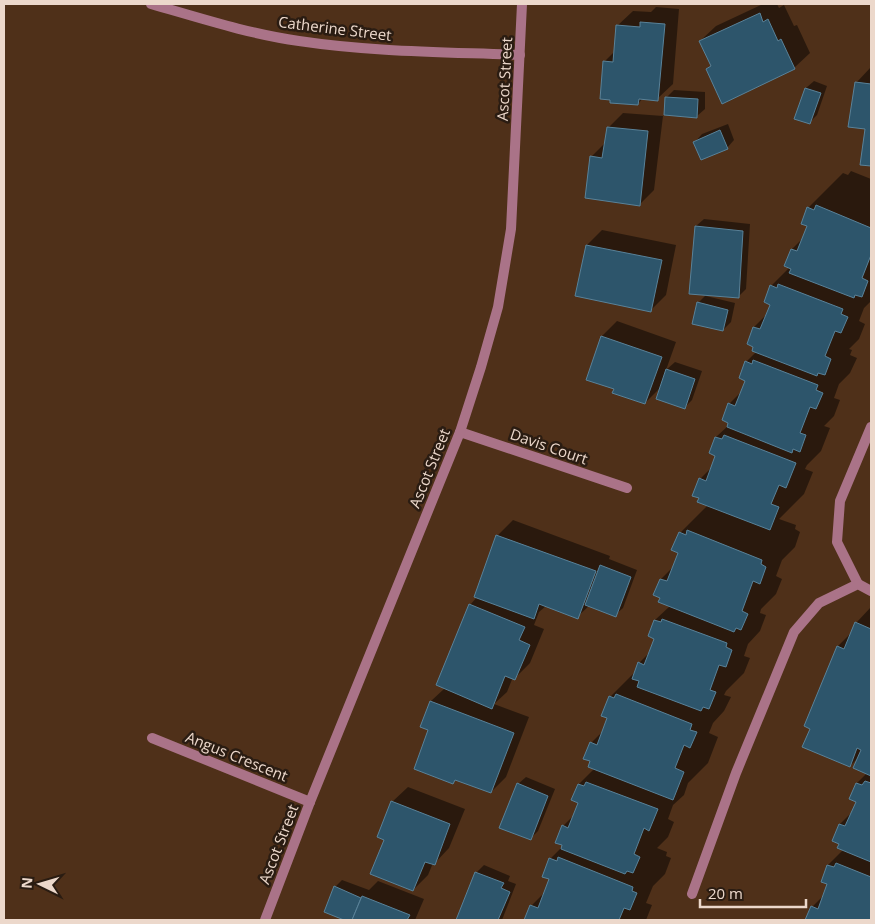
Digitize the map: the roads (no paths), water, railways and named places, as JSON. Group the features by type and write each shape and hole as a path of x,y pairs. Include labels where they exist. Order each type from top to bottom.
{"street":[{"name":"Catherine Street","path":"151,4 234,28 298,41 361,48 520,55"},
{"name":"Ascot Street","path":"265,920 310,802 460,432 481,367 498,306 511,229 522,4"},
{"path":"871,427 840,501 837,542 858,584 871,591"},
{"name":"Davis Court","path":"460,432 628,488"},
{"path":"692,894 736,773 794,632 819,602 858,584"},
{"name":"Angus Crescent","path":"152,738 310,802"}]}
